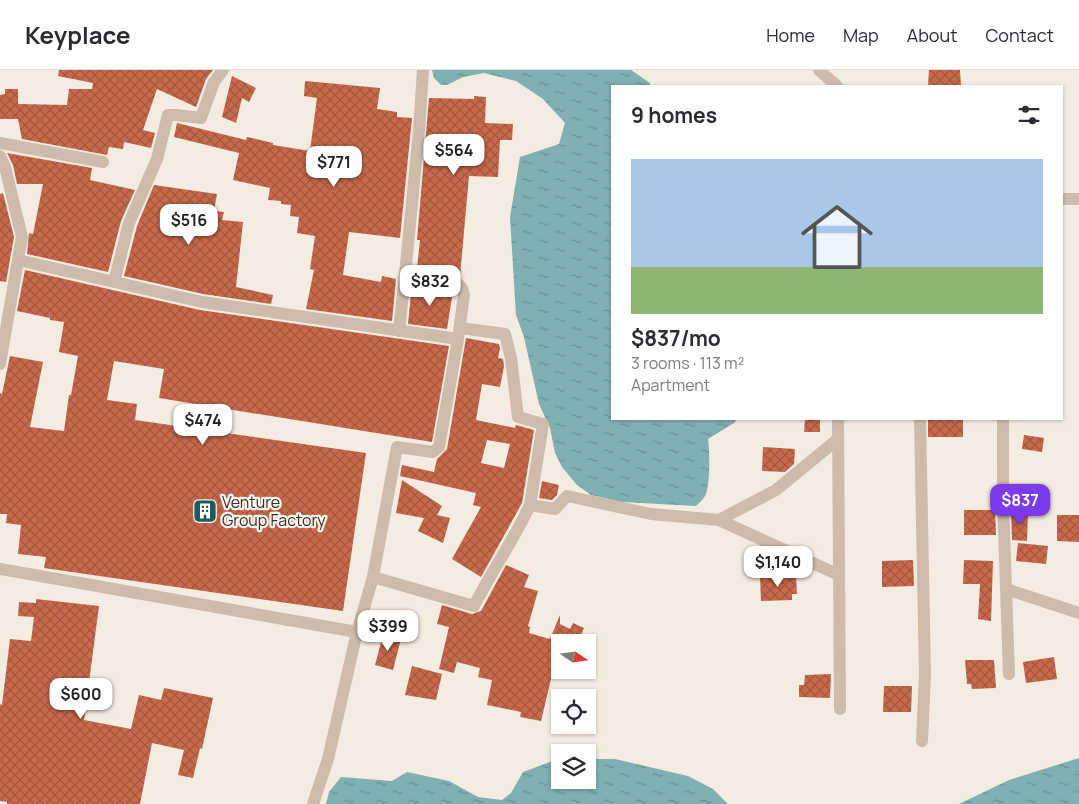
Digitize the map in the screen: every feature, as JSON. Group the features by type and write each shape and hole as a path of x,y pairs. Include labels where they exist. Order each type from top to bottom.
{"street":[{"path":"114,282 129,223 157,159 168,115 176,114 201,118 214,82 223,70"},
{"path":"400,331 423,70"},
{"path":"819,70 836,85"},
{"path":"0,143 103,162"},
{"path":"0,156 5,167 22,237 0,364"},
{"path":"1063,199 1079,199"},
{"path":"18,260 202,302 400,331 505,334 511,358 518,417 543,424 530,505 524,518 487,580 474,606 373,577"},
{"path":"313,804 328,759 357,632 373,577 397,447 433,452 439,447 459,334 464,295 462,288 457,283 405,275"},
{"path":"838,420 840,708"},
{"path":"920,420 925,675 922,741"},
{"path":"1003,420 1003,502 1009,674"},
{"path":"719,520 776,490 838,439"},
{"path":"530,505 554,509 567,496 651,514 719,520 839,575"},
{"path":"0,569 357,632"},
{"path":"1006,588 1079,613"}],"water":[{"path":"432,70 631,70 650,83 650,85 611,85 611,420 736,420 708,439 709,467 707,489 704,498 696,506 622,502 591,495 577,485 562,467 555,453 550,428 539,404 524,337 516,315 510,217 520,157 559,144 565,123 543,99 516,81 484,73 463,77 447,85 441,85 434,78"},
{"path":"1079,758 1079,804 959,804 1009,780"},
{"path":"596,759 615,759 688,776 713,789 728,804 326,804 329,792 341,777 392,781 407,772 449,781 478,797 502,800 511,793 523,772 551,762 551,789 596,789"}],"building":[{"path":"59,70 213,70 206,79 196,107 157,89 143,130 155,133 151,148 124,142 123,149 109,147 107,155 22,139 18,119 0,119 0,95 5,94 5,89 18,89 18,104 67,105 69,89 92,89 93,83 58,76"},
{"path":"929,70 960,70 961,85 928,85"},
{"path":"232,76 256,88 249,102 242,98 236,123 222,117"},
{"path":"305,81 380,88 377,109 397,112 397,117 412,118 400,238 349,232 343,275 381,282 382,276 396,279 392,321 306,309 314,270 310,269 315,236 297,233 299,217 290,216 291,205 281,204 281,201 268,200 270,188 233,180 239,153 174,137 177,123 246,140 247,137 273,143 273,145 310,151 317,98 304,96"},
{"path":"474,96 486,97 485,123 513,124 512,140 500,140 498,177 469,176 460,276 417,269 420,240 417,240 429,98 474,99"},
{"path":"7,153 92,168 90,180 135,190 121,221 108,272 27,254 29,233 33,234 43,184 17,184 13,165"},
{"path":"154,185 217,194 214,211 224,212 222,220 243,222 236,287 273,295 271,304 203,294 124,276 137,226"},
{"path":"3,193 14,237 6,282 0,281 0,194"},
{"path":"25,270 200,310 449,346 432,442 159,398 164,369 114,361 107,400 137,404 135,420 366,453 343,611 44,568 46,557 18,554 21,525 6,523 7,514 0,514 0,393 2,394 10,356 43,362 30,427 64,431 69,395 71,395 78,356 59,352 64,322 17,311"},
{"path":"412,284 453,291 447,329 408,324"},
{"path":"466,338 499,344 498,358 503,359 504,366 500,387 482,384 476,420 515,428 516,425 534,430 522,503 481,577 452,559 481,507 473,505 476,493 400,476 402,465 434,472 437,459 447,449","holes":["487,440 510,444 504,468 481,463"]},
{"path":"805,420 820,420 820,432 804,432"},
{"path":"928,420 963,420 963,437 928,437"},
{"path":"1024,435 1044,438 1042,452 1022,449"},
{"path":"763,447 795,449 794,464 785,472 762,471"},
{"path":"402,480 442,506 437,515 450,518 443,543 418,531 424,518 396,513"},
{"path":"542,481 559,485 557,495 552,500 539,498"},
{"path":"964,510 995,510 996,535 964,535"},
{"path":"1011,512 1028,513 1027,541 1012,540"},
{"path":"1057,515 1079,515 1079,542 1057,541"},
{"path":"1018,543 1048,546 1046,564 1016,561"},
{"path":"913,560 914,586 882,587 882,561"},
{"path":"964,560 993,561 991,621 978,619 980,584 963,584"},
{"path":"506,565 529,575 524,587 538,591 528,626 530,627 529,633 550,639 551,637 551,679 541,721 520,717 521,712 487,705 492,680 478,677 480,668 457,662 454,673 439,669 449,627 437,624 442,605 472,614 481,611"},
{"path":"796,575 797,594 792,594 792,600 761,601 760,576"},
{"path":"36,599 99,606 84,720 131,729 139,695 161,700 164,688 213,698 202,749 200,748 193,778 178,775 184,750 152,743 140,804 7,804 7,802 0,801 0,704 2,705 10,639 31,641 34,617 18,616 19,602 36,603"},
{"path":"560,615 560,624 570,629 573,623 584,628 581,634 552,634"},
{"path":"383,635 401,639 393,670 375,665"},
{"path":"1054,657 1057,679 1026,683 1023,662"},
{"path":"965,660 994,660 996,688 972,689 971,684 967,684"},
{"path":"412,666 442,674 436,700 405,695"},
{"path":"831,674 830,698 799,697 799,685 804,685 805,675"},
{"path":"884,686 912,686 911,712 883,712"}],"place":[{"name":"Venture Group Factory","path":"205,511"}]}
